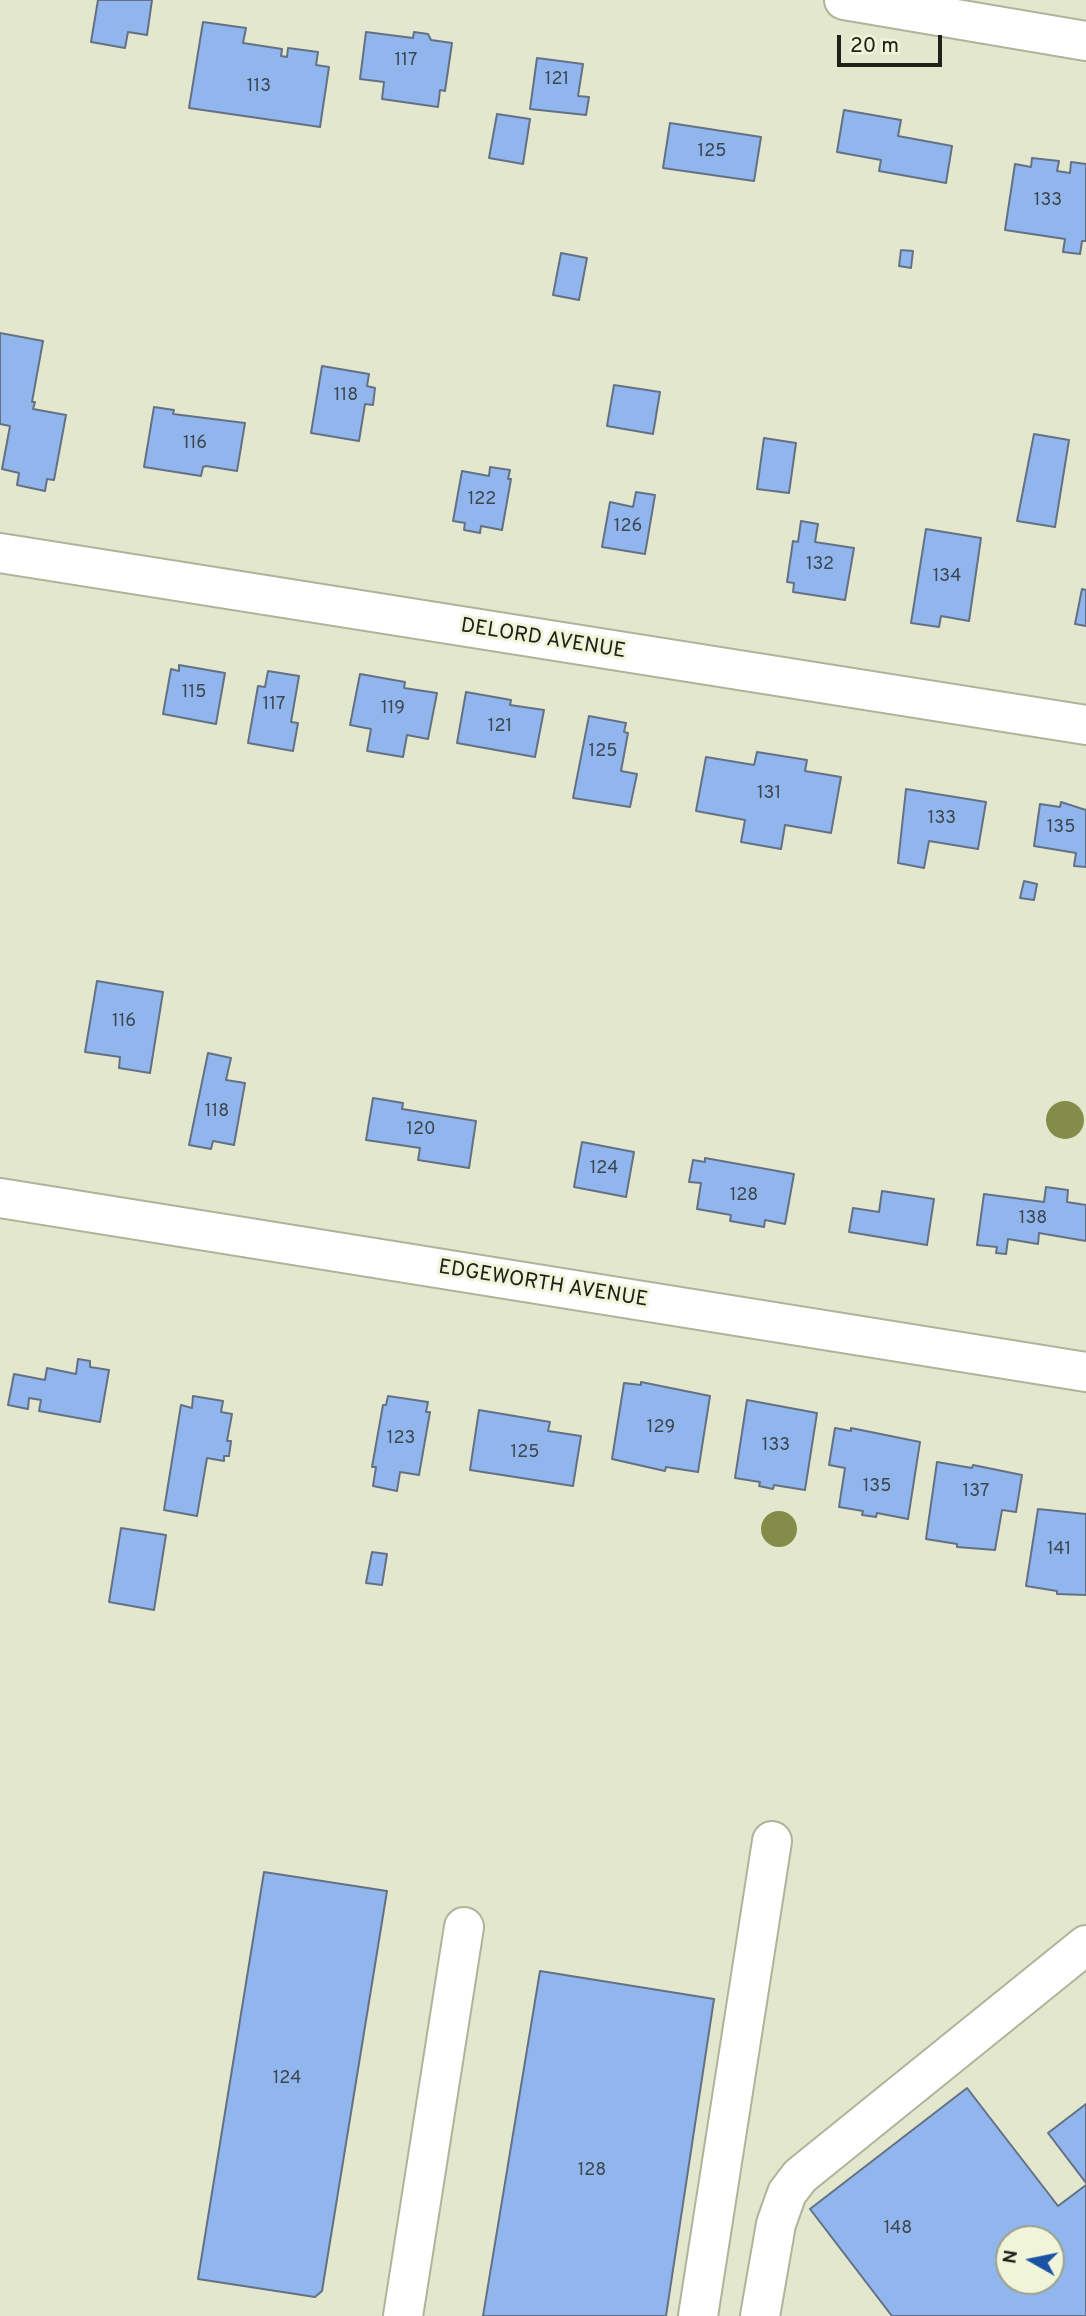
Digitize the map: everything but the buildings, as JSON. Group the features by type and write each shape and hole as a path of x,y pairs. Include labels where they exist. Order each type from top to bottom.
{"street":[{"path":"844,0 1086,41"},
{"name":"DELORD AVENUE","path":"0,553 1086,725"},
{"name":"EDGEWORTH AVENUE","path":"0,1198 1086,1372"},
{"path":"698,2316 772,1840"},
{"path":"403,2316 464,1927"},
{"path":"760,2316 776,2224 787,2193 800,2176 1086,1945"}],"shaded area":[{"path":"1065,1101 1079,1106 1084,1120 1079,1134 1065,1139 1051,1134 1046,1120 1051,1106"},
{"path":"779,1511 792,1516 797,1529 792,1542 779,1547 766,1542 761,1529 766,1516"}]}
